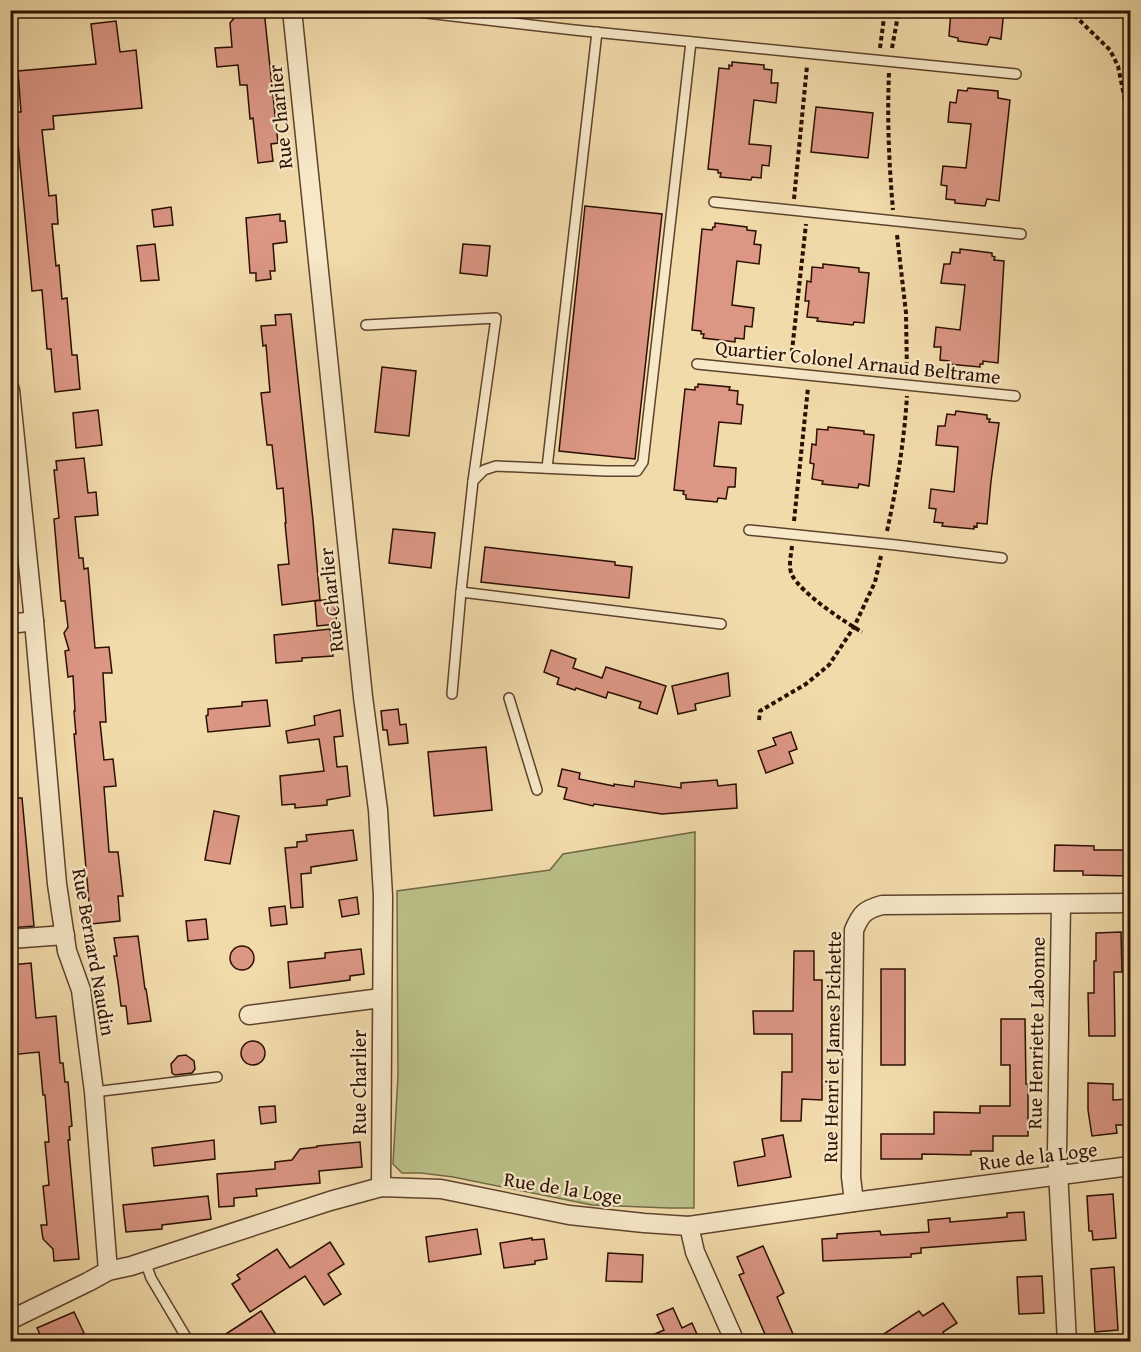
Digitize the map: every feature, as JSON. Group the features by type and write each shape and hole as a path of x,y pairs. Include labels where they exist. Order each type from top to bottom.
{"street":[{"name":"Rue Charlier","path":"292,10 362,685 378,810 383,896 381,1187"},
{"name":"Rue Bernard Naudin","path":"10,390 34,621 57,884 67,951 81,990 94,1092 108,1271"},
{"path":"10,624 34,621"},
{"name":"Rue Henri et James Pichette","path":"854,1202 851,1177 854,930 861,915 869,909 882,905 1131,903"},
{"name":"Rue Henriette Labonne","path":"1061,904 1057,1124 1067,1341"},
{"path":"10,939 65,934"},
{"path":"249,1015 381,998"},
{"name":"Rue de la Loge","path":"10,1320 108,1271 381,1187 441,1189 569,1215 689,1226 1131,1166"},
{"path":"689,1226 695,1252 735,1341"}],"lane":[{"path":"401,10 691,42 1016,74"},
{"path":"547,468 597,32"},
{"path":"473,481 484,470 496,465 637,471 643,462 691,42"},
{"path":"714,202 1021,234"},
{"path":"366,325 496,318 473,481 452,694"},
{"name":"Quartier Colonel Arnaud Beltrame","path":"697,364 1015,396"},
{"path":"750,530 1002,558"},
{"path":"461,592 721,624"},
{"path":"509,698 537,790"},
{"path":"94,1092 217,1077"},
{"path":"145,1261 151,1278 189,1341"}],"path":[{"path":"879,60 885,10"},
{"path":"1069,10 1110,50 1118,66 1131,125"},
{"path":"793,210 808,53"},
{"path":"789,374 807,212"},
{"path":"809,375 790,569 802,587 828,610 862,632"}],"green space":[{"path":"695,832 694,1208 592,1205 453,1177 402,1173 393,1164 398,1076 397,891 550,870 563,854"}],"building":[{"path":"235,10 264,10 278,143 271,144 273,161 258,163 247,85 240,85 238,65 217,67 215,48 232,47 230,23 235,17"},
{"path":"951,10 1004,10 1001,39 990,37 987,45 958,41 958,38 949,36"},
{"path":"116,21 120,52 136,50 142,108 53,116 54,129 42,130 49,196 56,195 58,224 52,224 56,266 59,265 62,299 67,298 72,355 77,355 80,389 55,392 51,349 47,349 42,290 32,291 15,112 21,112 18,71 96,64 91,24"},
{"path":"732,62 764,65 764,69 772,70 771,83 778,83 776,103 754,100 749,144 771,146 769,166 762,165 761,178 752,177 751,180 720,177 721,173 718,173 718,170 708,169 719,68 729,69"},
{"path":"968,88 998,91 998,98 1010,100 999,201 987,199 985,206 955,203 955,200 946,199 947,186 941,185 943,166 966,168 971,124 948,122 950,102 956,103 958,90 967,91"},
{"path":"816,107 873,113 868,158 811,152"},
{"path":"585,206 662,214 635,459 559,451"},
{"path":"171,207 173,225 154,227 152,210"},
{"path":"280,214 280,221 285,221 287,242 273,244 275,271 270,271 271,279 256,281 256,273 250,273 246,218"},
{"path":"715,223 747,227 747,230 756,231 754,244 761,245 759,264 737,261 732,305 754,308 752,327 745,326 744,339 735,338 735,342 703,338 704,334 701,334 701,331 692,330 702,229 712,230"},
{"path":"155,244 159,280 141,281 137,246"},
{"path":"463,244 490,246 487,276 460,273"},
{"path":"960,249 992,253 994,260 1004,261 998,363 983,361 980,367 948,364 949,361 940,360 941,347 934,347 936,327 960,330 965,285 941,283 944,264 950,264 952,252 960,253"},
{"path":"823,264 859,268 859,272 869,273 864,323 854,322 853,325 817,321 818,318 807,317 809,301 805,301 807,281 811,282 812,267 823,268"},
{"path":"291,314 320,600 282,605 278,565 289,564 286,523 283,488 277,489 272,445 267,445 261,393 270,392 266,345 263,346 261,326 276,325 275,315"},
{"path":"382,367 416,371 409,436 375,432"},
{"path":"698,384 730,387 729,390 738,391 737,404 743,405 741,424 719,422 714,466 736,468 735,487 728,487 726,499 718,498 717,502 686,499 684,491 674,490 685,389 695,390"},
{"path":"98,410 102,445 76,448 73,413"},
{"path":"956,411 987,415 989,422 999,423 987,524 977,523 974,529 942,526 943,523 934,522 936,509 929,508 931,489 954,492 958,447 936,445 938,426 945,426 947,414 955,415"},
{"path":"828,427 864,431 864,434 874,435 869,486 859,484 858,488 822,484 823,481 812,479 814,464 810,463 812,444 816,445 817,429 828,430"},
{"path":"84,458 88,493 96,492 98,515 75,517 79,558 83,558 84,569 88,568 95,648 109,647 112,673 103,673 106,722 100,722 104,760 113,759 116,786 104,787 109,852 118,852 123,896 118,896 120,921 91,924 74,734 76,734 73,676 68,677 65,651 69,650 64,633 68,627 65,601 61,601 54,519 59,518 54,470 57,470 56,461"},
{"path":"393,529 435,533 431,568 389,563"},
{"path":"485,547 615,562 615,565 632,567 629,598 481,582"},
{"path":"334,599 337,624 317,626 315,601"},
{"path":"330,629 333,656 276,663 274,635"},
{"path":"551,650 576,659 573,668 602,678 606,667 666,686 657,714 639,708 641,702 608,692 606,698 557,684 559,678 544,672"},
{"path":"728,673 730,696 695,704 696,710 678,714 672,686"},
{"path":"267,700 270,726 208,732 206,716 208,709 242,706 242,702"},
{"path":"398,709 400,725 406,724 408,743 389,745 387,730 383,730 381,711"},
{"path":"340,710 343,736 334,737 337,767 347,766 350,796 327,800 327,805 295,808 295,804 282,805 280,776 324,771 319,739 288,743 286,731 315,725 314,716"},
{"path":"791,732 797,749 789,752 793,763 766,773 758,751 776,745 773,738"},
{"path":"486,747 492,810 434,816 428,752"},
{"path":"562,769 580,773 579,779 614,786 614,784 634,787 635,781 681,788 681,783 717,780 718,786 736,784 737,808 662,814 594,804 593,806 564,799 567,788 558,786"},
{"path":"10,798 22,798 34,926 10,928"},
{"path":"214,811 239,816 230,864 205,860"},
{"path":"353,830 357,860 311,867 311,873 301,874 303,907 291,908 285,848 297,847 297,842 307,841 306,835"},
{"path":"1055,845 1094,846 1094,850 1131,850 1131,876 1083,875 1083,871 1054,871"},
{"path":"357,897 359,914 342,917 339,900"},
{"path":"285,906 287,924 271,926 269,908"},
{"path":"206,919 208,939 188,941 186,921"},
{"path":"1121,932 1122,972 1114,972 1115,1036 1089,1036 1088,993 1094,993 1096,933"},
{"path":"138,936 151,1021 128,1024 126,1006 121,1006 114,956 117,956 114,938"},
{"path":"242,946 247,947 253,953 253,963 247,969 242,970 237,969 231,963 230,958 231,953 237,947"},
{"path":"361,949 364,974 350,976 350,980 290,988 288,962 325,958 325,953"},
{"path":"794,951 814,951 814,980 822,980 822,1100 802,1099 801,1121 781,1121 782,1072 792,1072 792,1034 754,1034 753,1011 793,1011"},
{"path":"31,963 36,1018 56,1016 60,1063 63,1063 65,1082 68,1082 72,1126 69,1127 70,1140 68,1140 79,1259 54,1261 53,1249 43,1239 41,1225 47,1225 43,1186 49,1185 45,1142 49,1142 39,1052 10,1055 10,965"},
{"path":"881,969 905,969 905,1065 881,1065"},
{"path":"1001,1019 1025,1019 1028,1136 993,1136 993,1151 971,1151 971,1155 922,1154 922,1159 881,1159 881,1134 934,1134 934,1112 980,1113 980,1106 1010,1106 1010,1065 1001,1065"},
{"path":"253,1041 258,1042 264,1048 264,1058 258,1064 253,1065 248,1064 242,1058 241,1053 242,1048 248,1042"},
{"path":"186,1055 194,1061 195,1069 192,1073 175,1075 172,1073 171,1064 178,1056"},
{"path":"1088,1083 1113,1084 1113,1100 1131,1099 1131,1125 1116,1125 1117,1133 1092,1136 1088,1110"},
{"path":"275,1106 276,1122 261,1124 259,1107"},
{"path":"783,1135 791,1177 738,1186 734,1162 765,1156 762,1139"},
{"path":"214,1140 215,1159 154,1166 152,1148"},
{"path":"360,1142 362,1167 319,1171 320,1183 256,1189 257,1196 234,1198 234,1206 219,1207 217,1174 275,1169 275,1162 292,1160 300,1149"},
{"path":"1113,1194 1116,1238 1093,1240 1092,1231 1089,1231 1087,1196"},
{"path":"208,1196 211,1219 162,1225 162,1229 126,1232 123,1205"},
{"path":"1024,1212 1026,1240 921,1248 921,1253 911,1254 911,1257 823,1261 822,1239 837,1238 837,1234 880,1231 881,1235 929,1232 928,1220 950,1218 950,1222 986,1219 1007,1217 1007,1213"},
{"path":"477,1229 481,1254 429,1262 426,1237"},
{"path":"532,1238 532,1240 544,1239 547,1259 535,1261 535,1264 504,1268 500,1243"},
{"path":"330,1242 344,1264 328,1274 341,1294 324,1305 305,1276 250,1312 232,1284 240,1279 237,1275 277,1249 290,1268"},
{"path":"763,1246 784,1293 777,1297 796,1341 768,1341 739,1275 744,1273 737,1257"},
{"path":"608,1253 643,1255 642,1282 606,1281"},
{"path":"1114,1267 1118,1330 1095,1332 1091,1269"},
{"path":"1042,1276 1044,1313 1019,1314 1017,1277"},
{"path":"943,1303 957,1323 943,1332 948,1341 873,1341 919,1311 923,1316"},
{"path":"673,1308 682,1328 692,1323 700,1341 639,1341 664,1330 657,1315"},
{"path":"261,1311 280,1341 215,1341 249,1319"},
{"path":"74,1312 84,1333 65,1341 43,1341 37,1328"}]}
